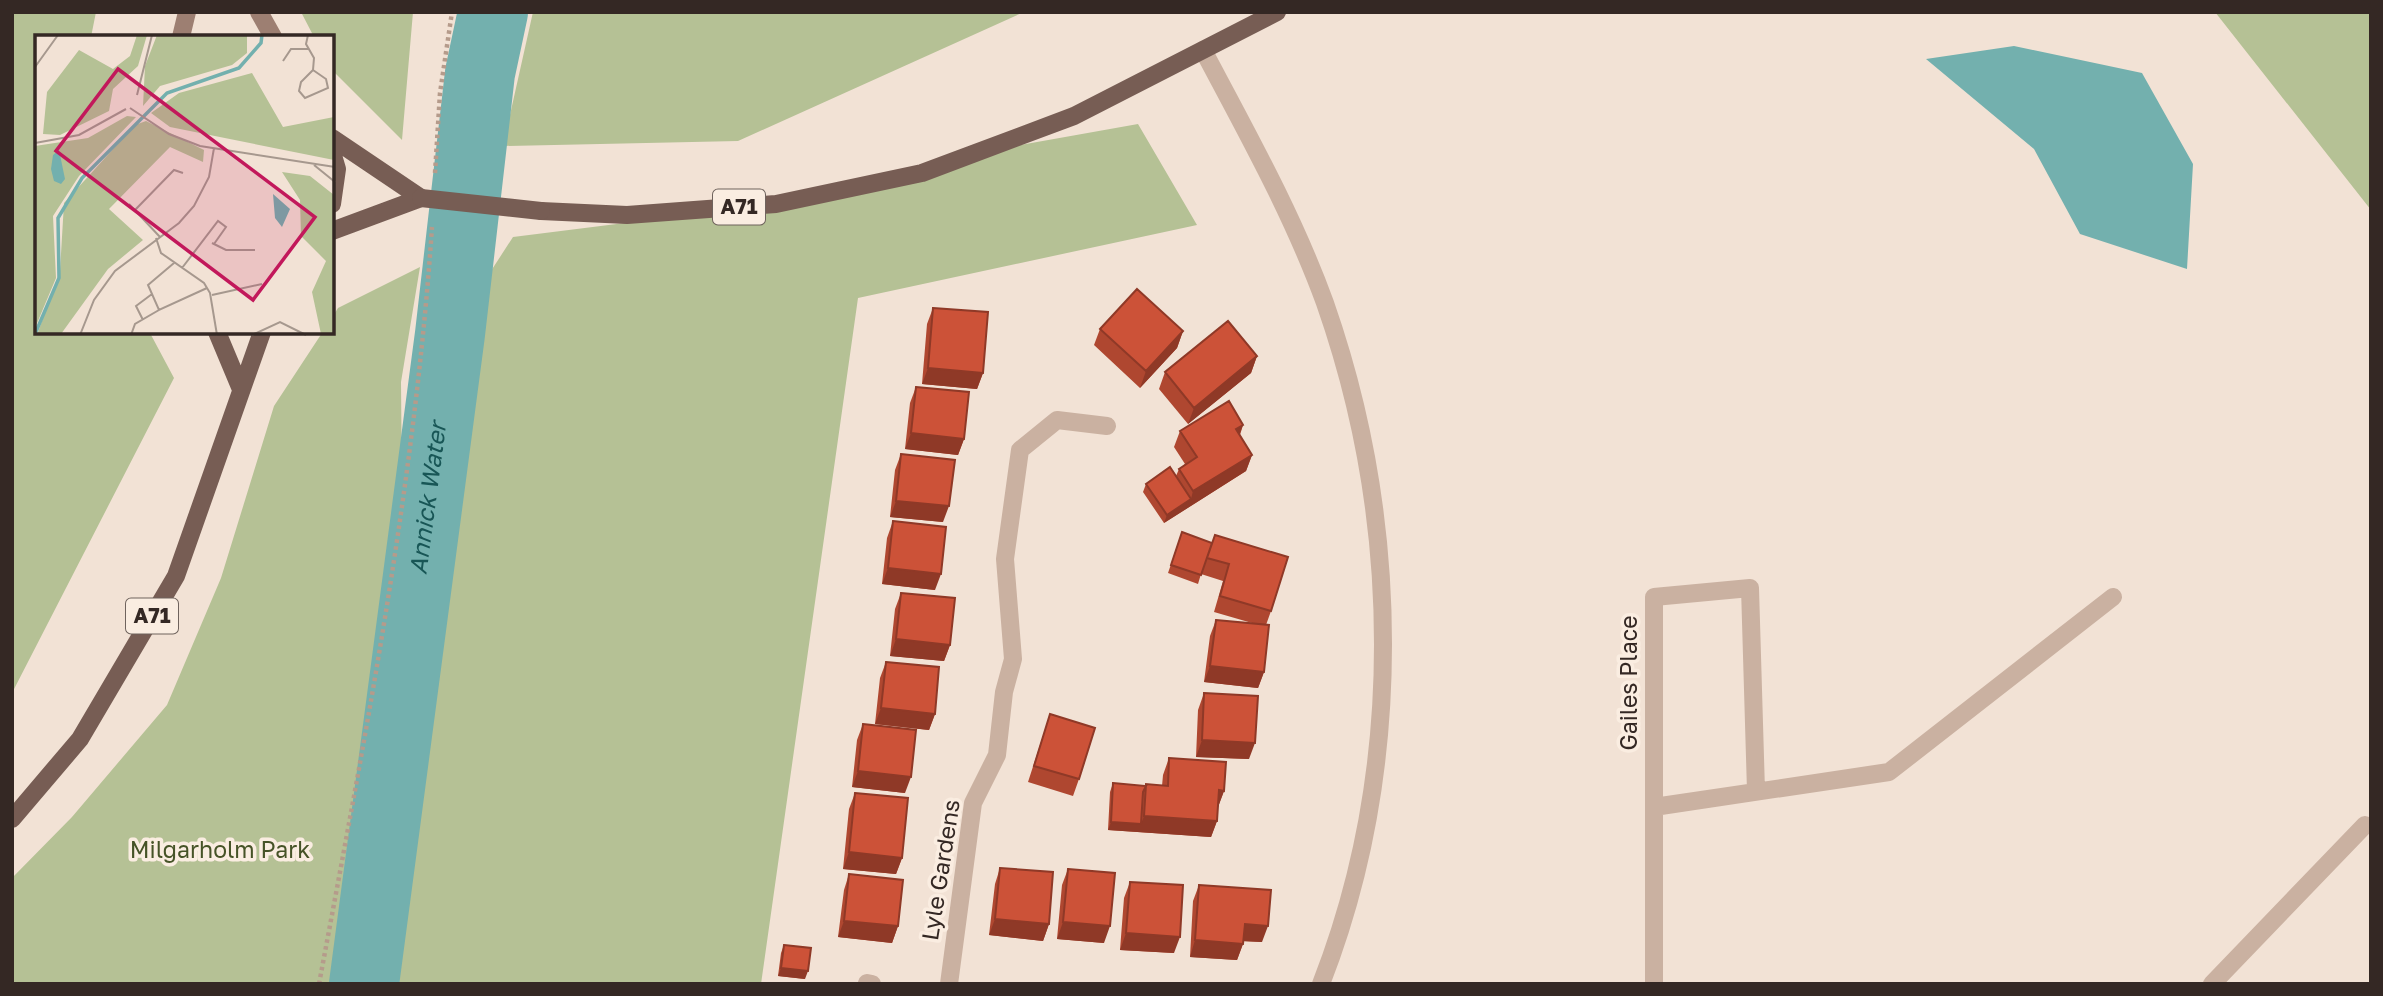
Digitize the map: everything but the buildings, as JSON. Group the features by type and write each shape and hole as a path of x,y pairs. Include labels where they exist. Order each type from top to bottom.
{"main road":[{"path":"181,35 187,12"},
{"path":"259,12 272,35"},
{"name":"A71","path":"334,230 421,198 541,211 627,215 776,204 922,173 1074,116 1277,12"},
{"name":"A71","path":"334,139 421,198"},
{"path":"334,159 337,169 334,190"},
{"path":"218,334 240,387"},
{"name":"A71","path":"12,819 80,738 176,576 240,387 261,334"}],"street":[{"path":"1203,50 1269,173 1324,303 1349,385 1369,471 1384,610 1380,718 1366,832 1341,933 1321,984"},
{"name":"Lyle Gardens","path":"948,984 973,803 997,755 1004,692 1013,659 1005,559 1020,450 1056,420 1107,426"},
{"name":"Gailes Place","path":"1654,984 1654,597 1750,588 1756,791"},
{"path":"1654,807 1889,772 2113,597"},
{"path":"2213,984 2365,825"}],"path":[{"path":"435,176 440,93 452,12"},
{"path":"320,984 379,662 426,314 432,218"}],"green space":[{"path":"12,12 96,12 91,35 35,35 35,334 151,334 174,378 12,693"},
{"path":"301,12 413,12 402,140 334,72 334,35 313,35"},
{"path":"533,12 1024,12 738,141 503,146"},
{"path":"2215,12 2371,12 2371,210"},
{"path":"1138,124 1197,225 858,298 761,984 381,984 392,771 450,334 513,237 776,204 976,153"},
{"name":"Milgarholm Park","path":"420,267 401,382 402,492 392,568 389,665 331,984 12,984 12,878 72,817 167,705 221,578 274,406 321,334 334,334 334,314 338,308"}],"water":[{"path":"2014,46 2142,73 2193,164 2187,269 2080,234 2034,149 1926,59"}],"waterway":[{"name":"Annick Water","path":"364,984 450,334 480,73 493,12"}]}
